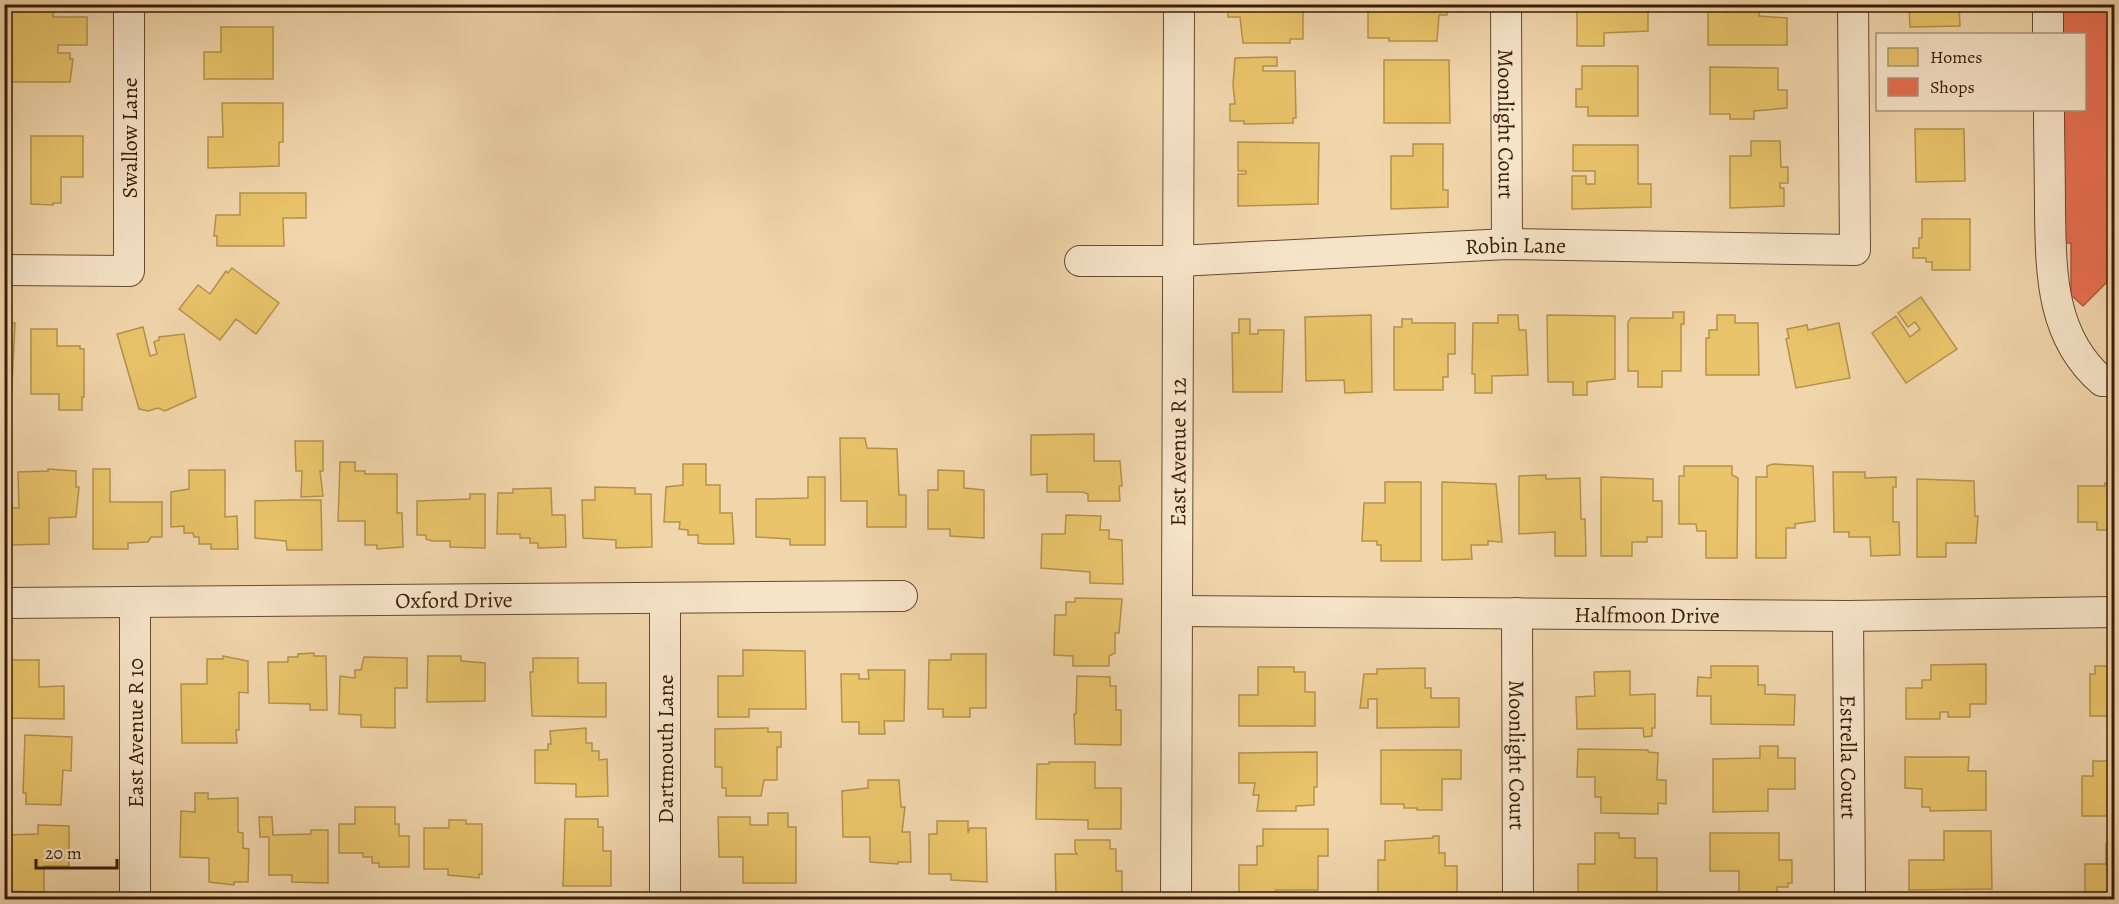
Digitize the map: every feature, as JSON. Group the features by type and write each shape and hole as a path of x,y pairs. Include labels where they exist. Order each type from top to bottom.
{"street":[{"name":"Swallow Lane","path":"4,270 129,271 129,4"},
{"name":"East Avenue R 12","path":"1176,900 1179,4"},
{"name":"Moonlight Court","path":"1506,4 1507,244"},
{"name":"Robin Lane","path":"1080,261 1178,261 1507,244 1855,249 1853,4"},
{"path":"2048,4 2048,33"},
{"path":"2049,111 2051,275 2058,309 2069,341 2087,368 2102,381 2115,381"},
{"name":"Oxford Drive","path":"4,603 902,596"},
{"name":"Dartmouth Lane","path":"665,598 665,900"},
{"name":"East Avenue R 10","path":"135,603 135,900"},
{"name":"Halfmoon Drive","path":"1178,611 1848,616 2115,612"},
{"name":"Moonlight Court","path":"1517,613 1518,900"},
{"name":"Estrella Court","path":"1848,616 1850,900"}],"building: Homes":[{"path":"199,4 237,4 237,7 199,7"},
{"path":"1228,4 1303,4 1303,39 1290,39 1290,43 1243,43 1240,17 1228,17"},
{"path":"1368,4 1447,4 1447,15 1439,15 1437,41 1389,41 1389,38 1368,38"},
{"path":"1577,4 1648,4 1648,31 1604,33 1604,46 1577,46"},
{"path":"1708,4 1759,4 1759,16 1787,18 1787,45 1708,45"},
{"path":"1768,4 1788,4 1788,12 1768,12"},
{"path":"1909,4 1959,4 1960,26 1910,27"},
{"path":"8,11 53,11 53,17 87,17 87,45 58,45 58,53 70,53 70,59 73,59 70,82 4,82 4,20 8,20"},
{"path":"221,27 273,27 273,79 204,79 204,52 221,52"},
{"path":"1277,57 1277,66 1263,66 1263,71 1295,71 1296,118 1293,118 1293,123 1244,124 1244,121 1230,121 1230,104 1235,104 1233,85 1235,58"},
{"path":"1384,60 1449,60 1450,123 1384,123"},
{"path":"1582,66 1638,66 1638,116 1588,116 1588,107 1576,107 1576,89 1582,89"},
{"path":"1710,67 1778,68 1778,90 1787,90 1787,108 1754,111 1754,119 1730,119 1730,114 1710,114"},
{"path":"222,103 283,103 283,142 279,142 279,166 208,168 208,137 223,137"},
{"path":"4,128 10,128 8,206 4,206"},
{"path":"1915,129 1964,129 1965,181 1916,182"},
{"path":"31,136 83,136 83,177 61,177 61,203 31,204"},
{"path":"1751,141 1780,141 1781,167 1788,167 1788,183 1780,183 1780,188 1784,188 1784,206 1730,208 1730,156 1751,156"},
{"path":"1238,142 1319,143 1318,204 1238,206 1238,174 1246,174 1246,171 1238,171"},
{"path":"1413,144 1443,144 1443,190 1448,190 1448,207 1391,209 1391,156 1413,156"},
{"path":"1573,145 1638,145 1638,184 1651,184 1651,207 1572,209 1572,176 1586,176 1586,184 1595,184 1595,171 1573,171"},
{"path":"240,193 306,193 306,218 283,218 284,246 217,246 217,236 214,236 216,215 240,215"},
{"path":"1922,219 1970,219 1970,270 1932,270 1932,262 1926,262 1926,258 1913,258 1913,248 1919,248 1919,238 1922,238"},
{"path":"232,268 279,303 256,334 236,319 220,340 179,309 198,285 210,294 226,271 228,273"},
{"path":"1921,297 1957,349 1906,383 1872,333 1896,316 1910,337 1920,329 1915,322 1908,327 1898,313"},
{"path":"1673,312 1684,312 1684,324 1681,324 1681,371 1662,371 1662,387 1638,387 1638,371 1628,371 1628,322 1631,318 1673,318"},
{"path":"1371,315 1372,392 1345,393 1344,380 1306,381 1305,317"},
{"path":"1498,315 1518,315 1519,330 1526,330 1528,375 1492,376 1492,393 1475,393 1475,374 1472,374 1473,323 1498,323"},
{"path":"1547,315 1615,316 1615,379 1587,382 1587,395 1573,395 1573,382 1548,382"},
{"path":"1717,315 1735,315 1735,323 1758,323 1759,375 1706,375 1706,338 1709,338 1709,330 1717,330"},
{"path":"1239,319 1250,319 1250,334 1258,334 1258,330 1284,330 1282,392 1233,392 1232,333 1239,333"},
{"path":"1402,319 1412,319 1412,323 1455,323 1455,354 1448,354 1448,377 1443,377 1443,390 1394,390 1394,327 1402,327"},
{"path":"4,323 15,323 11,406 4,406"},
{"path":"1839,323 1850,378 1796,388 1786,339 1789,338 1787,329 1807,325 1808,330"},
{"path":"143,327 150,356 157,354 154,342 159,340 159,337 184,334 196,397 165,411 158,408 148,411 139,409 117,334"},
{"path":"31,329 57,329 57,346 80,346 80,349 84,349 82,410 59,410 59,394 31,394"},
{"path":"1094,434 1094,461 1120,461 1122,486 1119,486 1120,501 1088,501 1088,494 1083,492 1047,492 1047,474 1031,475 1031,435"},
{"path":"840,438 865,438 867,448 897,449 899,495 906,495 906,527 867,527 867,501 841,501"},
{"path":"295,441 323,441 323,471 320,471 323,496 301,497 302,471 296,471"},
{"path":"340,462 355,462 355,471 365,471 365,474 397,474 397,513 402,513 403,547 377,549 377,545 365,545 365,521 338,521"},
{"path":"683,464 706,464 706,485 720,485 720,513 732,513 734,544 698,543 698,535 688,535 688,530 679,529 680,522 664,522 666,487 683,485"},
{"path":"1773,464 1813,466 1815,521 1795,524 1795,528 1786,528 1786,558 1756,558 1756,477 1767,477 1767,466"},
{"path":"1684,466 1732,466 1732,475 1738,478 1737,558 1706,558 1706,531 1697,531 1696,524 1679,524 1679,476 1684,476"},
{"path":"48,469 76,471 76,487 79,487 76,517 49,518 49,544 10,545 9,508 19,508 18,472 48,471"},
{"path":"93,469 110,469 110,502 162,502 162,537 151,537 148,542 128,543 128,549 93,549"},
{"path":"189,470 225,470 225,517 237,516 238,549 211,549 211,544 199,544 199,537 194,537 193,533 184,533 184,526 171,527 171,492 189,489"},
{"path":"938,470 964,471 964,488 984,490 984,538 950,536 950,529 928,529 928,490 938,490"},
{"path":"1833,472 1865,472 1865,478 1896,477 1896,487 1893,487 1893,522 1899,522 1900,555 1871,556 1870,537 1849,537 1849,532 1834,532"},
{"path":"1546,475 1546,479 1580,478 1581,519 1585,519 1586,556 1555,556 1555,532 1519,534 1519,476"},
{"path":"808,477 825,477 825,545 790,545 790,539 756,537 756,499 808,498"},
{"path":"1601,477 1653,479 1653,501 1662,501 1662,537 1647,537 1647,542 1632,542 1632,556 1601,556"},
{"path":"1917,479 1974,481 1975,516 1978,516 1976,543 1946,543 1946,557 1917,557"},
{"path":"1385,482 1421,482 1421,561 1381,561 1381,545 1377,545 1377,541 1362,541 1364,503 1385,503"},
{"path":"1442,482 1496,484 1502,542 1488,541 1488,545 1471,545 1472,559 1442,560"},
{"path":"2105,483 2114,483 2114,556 2110,556 2110,530 2097,530 2097,522 2078,522 2078,486 2105,486"},
{"path":"595,487 635,488 635,494 651,494 652,547 616,548 616,540 583,538 582,500 595,500"},
{"path":"551,488 552,515 565,515 566,547 538,548 538,543 530,543 530,538 520,538 520,534 497,534 498,493 513,493 513,489"},
{"path":"470,494 485,494 485,548 450,547 450,541 432,541 426,539 426,535 417,535 417,501 470,499"},
{"path":"321,500 322,550 287,550 286,541 255,538 255,501"},
{"path":"1066,515 1101,516 1100,530 1109,530 1109,539 1122,540 1123,584 1090,583 1090,572 1041,568 1042,534 1065,534"},
{"path":"1075,598 1122,599 1119,633 1115,633 1115,653 1109,656 1109,666 1073,666 1073,656 1054,655 1055,615 1066,615 1066,602 1075,602"},
{"path":"743,650 805,651 806,709 749,709 749,717 718,717 718,676 743,676"},
{"path":"314,653 314,656 326,656 327,710 310,710 310,704 269,703 268,662 288,662 288,657"},
{"path":"951,654 986,654 986,708 970,708 970,717 943,717 943,709 928,709 929,660 951,660"},
{"path":"223,656 248,661 248,693 239,692 237,743 182,743 181,684 207,684 207,659 223,659"},
{"path":"428,656 461,656 461,661 485,663 485,701 427,702"},
{"path":"364,657 407,658 407,688 395,688 395,728 361,727 361,715 339,714 340,676 355,678 355,670 361,670"},
{"path":"533,658 578,658 578,683 606,683 606,717 532,716 530,672 533,672"},
{"path":"4,660 39,660 39,687 64,686 64,719 4,718"},
{"path":"1986,664 1986,704 1970,704 1970,717 1948,717 1948,712 1940,712 1940,719 1906,719 1906,688 1922,688 1922,680 1931,680 1931,665"},
{"path":"1711,666 1758,666 1758,685 1765,685 1765,694 1795,695 1794,725 1711,724 1711,696 1697,696 1698,677 1711,678"},
{"path":"2095,666 2114,666 2114,716 2090,716 2090,674 2095,674"},
{"path":"1258,667 1294,667 1294,672 1305,672 1305,692 1315,692 1315,726 1239,726 1239,695 1258,695"},
{"path":"1425,668 1425,688 1431,688 1431,698 1459,698 1459,727 1377,728 1377,699 1368,699 1368,708 1360,708 1364,674 1377,674 1377,669"},
{"path":"868,670 905,670 904,721 884,721 885,734 859,734 859,722 842,722 841,674 859,674 859,679 869,679"},
{"path":"1630,671 1630,695 1655,694 1655,728 1652,728 1652,736 1644,737 1643,728 1577,729 1576,697 1595,696 1594,672"},
{"path":"1077,676 1110,677 1110,686 1116,686 1116,710 1121,710 1121,745 1075,744 1074,714 1076,714"},
{"path":"586,728 586,743 592,743 592,751 599,751 599,760 607,759 608,796 576,797 576,784 535,783 535,750 548,750 548,744 551,744 550,731"},
{"path":"768,728 768,732 781,732 781,747 777,747 777,780 764,780 761,796 726,796 726,788 722,788 722,767 715,767 715,729"},
{"path":"25,735 72,737 71,771 63,770 61,805 26,804 26,793 23,793"},
{"path":"1760,746 1778,746 1778,758 1795,758 1795,789 1768,789 1768,811 1713,812 1713,759 1760,758"},
{"path":"1578,749 1648,750 1648,752 1658,753 1657,780 1666,780 1666,804 1658,803 1658,814 1601,813 1601,797 1595,797 1595,777 1577,777"},
{"path":"1381,750 1461,750 1461,779 1442,779 1442,810 1417,810 1417,808 1404,808 1404,804 1381,804"},
{"path":"1317,752 1317,787 1314,787 1314,805 1296,806 1296,811 1257,811 1259,795 1253,795 1255,783 1239,783 1239,753"},
{"path":"1905,757 1969,757 1968,771 1986,771 1986,810 1930,811 1930,807 1922,807 1922,789 1905,788"},
{"path":"2093,761 2114,761 2114,816 2082,816 2082,776 2093,776"},
{"path":"1049,762 1095,762 1095,788 1121,788 1121,829 1088,829 1088,820 1036,819 1037,764 1049,764"},
{"path":"868,780 899,780 901,807 905,807 902,832 910,832 911,862 898,862 898,864 870,862 870,837 843,837 842,791 868,788"},
{"path":"195,793 208,793 208,799 238,798 238,832 243,833 243,848 249,849 248,882 234,882 234,885 209,882 209,858 180,857 181,811 195,812"},
{"path":"355,807 395,807 395,824 399,824 399,836 409,836 409,867 379,867 379,863 372,863 372,857 363,857 363,853 339,853 339,824 355,824"},
{"path":"768,813 788,813 788,827 796,827 796,883 743,883 743,857 719,857 718,817 750,817 750,825 768,825"},
{"path":"259,817 272,817 273,835 311,834 311,830 328,830 328,883 292,882 292,875 269,875 269,837 260,837"},
{"path":"565,819 598,819 598,827 603,827 603,851 611,851 611,886 563,886"},
{"path":"449,820 466,820 466,824 482,824 482,874 479,874 479,878 448,875 448,869 424,869 424,828 449,828"},
{"path":"937,821 968,821 968,833 970,828 986,828 987,882 951,880 951,874 929,874 929,834 937,834"},
{"path":"38,825 69,826 69,866 44,866 44,892 4,891 4,835 38,834"},
{"path":"1263,829 1328,829 1328,856 1318,856 1318,890 1276,890 1276,895 1239,895 1239,865 1257,865 1257,846 1263,846"},
{"path":"1944,831 1991,831 1992,889 1909,890 1909,860 1944,860"},
{"path":"1595,833 1619,833 1619,838 1635,838 1635,858 1657,858 1657,894 1578,894 1578,864 1595,864"},
{"path":"1710,833 1779,833 1779,860 1792,860 1792,883 1788,883 1788,887 1777,887 1777,895 1739,895 1739,871 1710,871"},
{"path":"1433,836 1439,836 1439,853 1445,853 1445,866 1457,866 1457,896 1443,896 1443,900 1433,900 1433,897 1378,897 1378,860 1385,860 1385,841 1433,838"},
{"path":"1075,840 1110,840 1110,849 1116,849 1116,871 1122,871 1122,900 1068,900 1068,894 1056,894 1055,854 1077,854"},
{"path":"2106,844 2114,844 2114,900 2085,900 2085,864 2106,864"}],"building: Shops":[{"path":"2063,4 2114,4 2114,242 2107,242 2107,282 2083,306 2071,295 2071,243 2063,243 2063,111 2086,111 2086,33 2063,33"}]}
